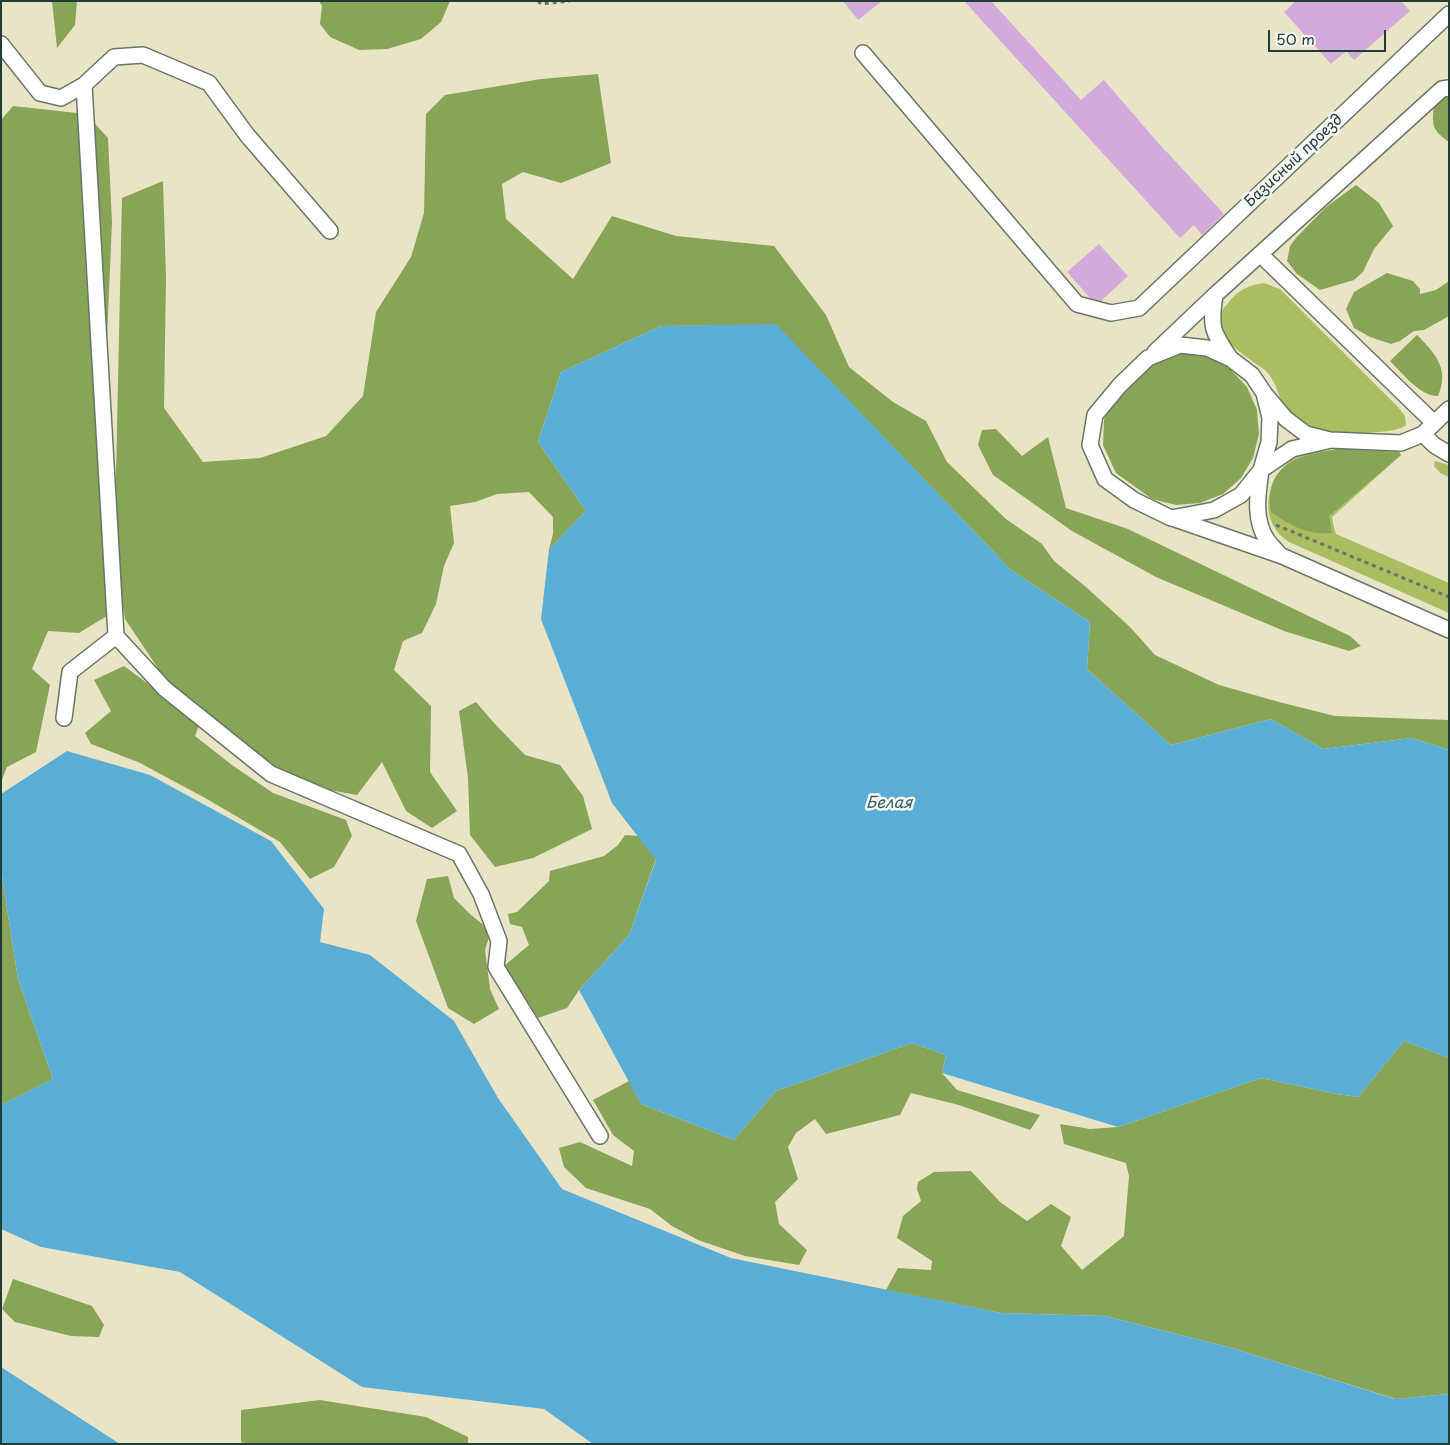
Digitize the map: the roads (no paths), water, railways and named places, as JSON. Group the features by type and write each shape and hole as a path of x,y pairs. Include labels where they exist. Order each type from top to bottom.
{"street":[{"name":"Базисный проезд","path":"863,53 1077,304 1111,312 1139,308 1449,14"},
{"path":"1,44 40,93 62,98 84,86 114,57 143,55 209,83 247,135 330,231"},
{"path":"84,86 116,636 165,690 271,774 459,854 480,894 500,941 496,967 600,1136"},
{"path":"1449,88 1442,89 1215,295 1120,385 1095,415 1090,445 1105,479 1134,500 1171,518 1282,556 1449,630"},
{"path":"1260,254 1434,423"},
{"path":"1215,295 1211,321 1217,339 1231,359"},
{"path":"1148,358 1180,345 1207,348 1231,359 1252,374 1264,393 1286,419 1306,434 1330,440 1401,443 1423,434 1449,410"},
{"path":"1264,393 1270,418 1270,442 1261,470 1257,499 1259,519 1266,539 1282,556"},
{"path":"1423,434 1434,445 1449,454"},
{"path":"1171,518 1214,510 1241,495 1261,470 1292,449 1330,440"},
{"path":"64,718 70,672 116,636"}],"water":[{"name":"Белая","path":"776,324 1011,570 1090,622 1087,669 1171,745 1271,719 1323,749 1412,738 1449,750 1449,1058 1404,1041 1358,1097 1261,1078 1118,1127 942,1073 946,1055 912,1043 776,1091 734,1140 641,1104 579,990 629,935 656,860 612,803 541,619 549,549 586,511 538,442 561,372 661,326"},
{"path":"67,751 150,775 271,841 324,909 320,942 370,955 454,1021 498,1098 562,1189 731,1258 1001,1313 1105,1316 1232,1348 1395,1399 1449,1394 1449,1444 593,1444 544,1409 362,1387 180,1272 41,1247 1,1229 1,1105 53,1079 18,979 1,870 1,794"},
{"path":"1,1367 120,1444 1,1444"}]}
